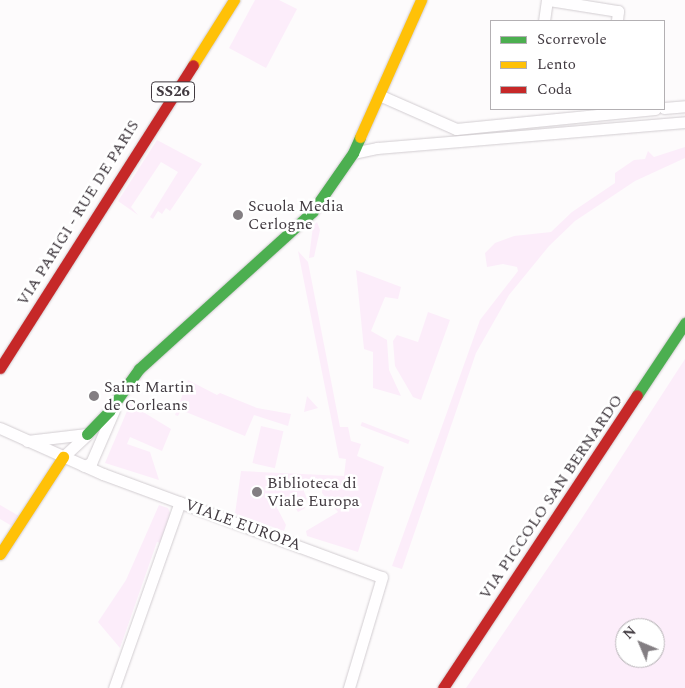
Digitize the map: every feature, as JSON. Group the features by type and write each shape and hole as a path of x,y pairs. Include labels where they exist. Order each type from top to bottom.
{"street":[{"name":"VIA PARIGI - RUE DE PARIS","path":"0,368 234,0"},
{"path":"0,554 63,457 120,398 149,358 312,212 354,153 421,0"},
{"path":"544,20 548,0 618,11 617,20"},
{"path":"379,95 456,129 546,115 637,110"},
{"path":"665,108 685,106"},
{"path":"546,115 549,135"},
{"path":"354,153 376,148 549,135 685,122"},
{"name":"VIA PICCOLO SAN BERNARDO","path":"442,688 685,323"},
{"path":"84,466 93,458 120,398"},
{"name":"VIALE EUROPA","path":"0,428 103,474 382,577 348,688"},
{"path":"27,441 87,434 92,438 93,458 103,474"},
{"path":"114,688 180,502"}],"shaded area":[{"path":"255,0 279,0 297,9 266,68 229,48"},
{"path":"157,140 202,164 170,211 166,208 162,214 158,211 153,219 150,217 178,172 161,162 131,207 138,215 118,201"},
{"path":"685,147 685,158 635,181 575,221 549,246 509,295 476,353 402,569 392,566 480,320 518,271 517,267 503,264 487,267 485,253 495,243 514,236 551,232 572,212 615,183 615,173 634,160 645,159 648,151 654,157"},
{"path":"317,222 320,230 314,257 309,258 313,226"},
{"path":"298,251 308,262 340,427 348,427 351,441 361,444 357,456 384,467 358,552 307,536 306,531 338,512 322,493 323,482 314,482 303,489 307,499 302,502 305,508 298,512 288,497 273,500 286,525 284,531 235,514 241,471 344,476 346,459 339,458"},
{"path":"356,270 401,287 398,299 385,297 371,331 387,340 389,370 401,396 373,388 373,352 364,349"},
{"path":"428,312 450,320 421,400 413,397 395,366 393,341 397,335 418,342"},
{"path":"685,359 685,688 466,688 582,518"},
{"path":"188,380 217,395 220,393 257,408 291,414 288,426 254,415 245,436 181,410 178,416 175,415"},
{"path":"307,396 318,408 304,412"},
{"path":"130,404 171,429 162,451 130,437 127,444 150,452 159,480 105,463"},
{"path":"362,422 410,440 408,444 361,426"},
{"path":"261,426 283,431 275,468 252,463"},
{"path":"0,505 19,516 12,526 0,519"},
{"path":"159,505 168,508 171,515 161,543 157,542 120,648 98,622 126,580"}],"traffic: fast":[{"path":"87,434 109,411 139,369 312,212 353,153 360,137"},
{"path":"637,395 685,323"}],"traffic: slow":[{"path":"193,65 234,0"},
{"path":"360,137 421,0"},
{"path":"0,554 63,457"}],"traffic: jam":[{"path":"0,368 193,65"},
{"path":"443,688 637,395"}],"place":[{"name":"Scuola Media Cerlogne","path":"238,215"},
{"name":"Saint Martin de Corleans","path":"94,396"},
{"name":"Biblioteca di Viale Europa","path":"257,492"}]}
